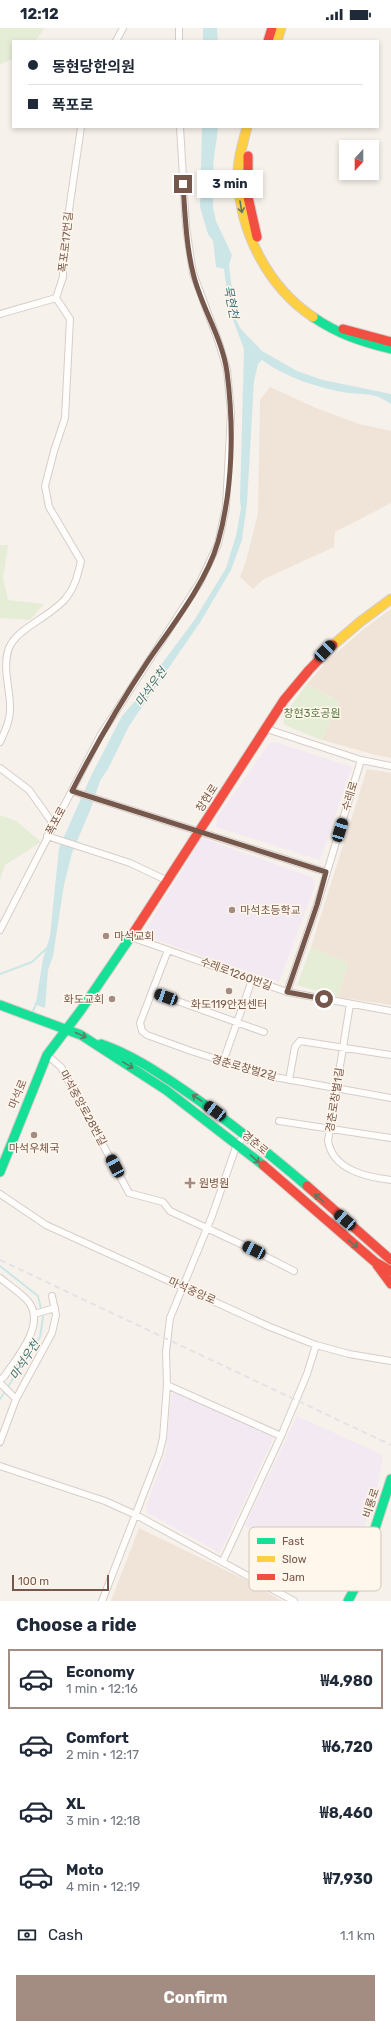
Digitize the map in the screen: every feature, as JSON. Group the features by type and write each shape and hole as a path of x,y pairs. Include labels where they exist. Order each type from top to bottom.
{"main road":[{"path":"268,40 272,28"},
{"path":"277,40 281,28"},
{"path":"247,128 241,149 238,177 245,226 256,253 268,274 289,298 306,313 327,328 391,356"},
{"path":"254,128 248,148 246,182 253,226 272,270 293,294 312,310 338,327 391,342"},
{"path":"372,337 391,336"},
{"path":"356,341 391,349"},
{"name":"창현로","path":"65,1029 81,1010 131,937 166,880 200,831 284,700 309,666 333,643 363,618 391,599"},
{"name":"경춘로","path":"0,1005 65,1029 96,1043 119,1050 148,1066 205,1104 246,1134 391,1260"},
{"name":"마석로","path":"0,1172 47,1055 65,1029"},
{"name":"경춘로","path":"96,1043 115,1058 166,1090 238,1144 375,1262 391,1271"},
{"path":"375,1262 391,1284"},
{"name":"비룡로","path":"375,1527 391,1479"},
{"name":"비룡로","path":"348,1601 353,1591"}],"street":[{"path":"117,40 123,28"},
{"path":"179,28 179,40"},
{"name":"폭포로17번길","path":"56,298 63,277 63,252 81,128"},
{"name":"폭포로","path":"0,930 47,836 119,705 200,582 218,544 226,506 231,412 226,370 219,342 193,273 186,227 180,128"},
{"path":"0,314 56,298 70,319 65,418 54,451 45,486 49,507 81,561 75,582 66,598 18,635 9,648 6,665 11,708 7,726 0,742"},
{"path":"266,729 361,760 391,766"},
{"name":"수레로","path":"287,992 317,905 361,760"},
{"path":"0,768 29,790 54,824"},
{"path":"72,791 79,795 200,831 326,872"},
{"path":"47,836 130,863 166,880"},
{"name":"수레로1260번길","path":"131,937 287,992 391,1011"},
{"name":"경춘로창벌2길","path":"168,950 140,1023 142,1031 159,1041 223,1062 289,1080 391,1098"},
{"path":"223,1062 252,980"},
{"path":"152,992 264,1032"},
{"name":"경춘로창벌1길","path":"350,1004 330,1128 330,1148 340,1163 364,1174 391,1180"},
{"path":"289,1080 295,1047 300,1041 391,1055"},
{"name":"마석중앙로28번길","path":"47,1055 61,1067 129,1193 163,1202 170,1211 294,1271"},
{"path":"279,1121 391,1138"},
{"path":"102,1601 159,1454 163,1438 168,1385 166,1352 170,1318 207,1228 238,1144 246,1134"},
{"name":"마석중앙로","path":"1,1196 46,1225 270,1327 316,1345 349,1354 391,1361"},
{"path":"0,1278 28,1301 36,1313 33,1333 0,1382 13,1397"},
{"path":"0,1442 13,1397 52,1333 55,1325 52,1310 52,1296"},
{"path":"36,1313 52,1310"},
{"path":"223,1561 281,1436 307,1374 316,1345"},
{"path":"168,1385 281,1436"},
{"path":"0,1466 105,1501 136,1515 249,1576"},
{"path":"276,1591 294,1601"}],"shaded area":[{"path":"270,387 316,408 359,424 391,431 391,503 335,532 334,547 264,579 253,589 240,577 246,561 258,513 260,400"},
{"path":"391,609 391,758 322,740 339,702 307,684 328,660 365,628"},
{"path":"275,742 352,767 320,860 216,827 217,817 269,744"},
{"path":"367,769 391,773 391,1005 338,997 348,963 311,947"},
{"name":"마석초등학교","path":"202,838 312,877 315,885 279,982 142,935"},
{"path":"176,1392 274,1437 220,1553 148,1513 146,1507 166,1452 171,1394"},
{"path":"297,1416 383,1455 377,1488 364,1527 249,1527 245,1525"},
{"path":"139,1528 248,1581 249,1591 265,1591 282,1601 111,1601"}],"green space":[{"path":"0,28 45,28 36,40 12,40 12,59 0,64"},
{"path":"0,545 8,545 3,578 8,600 44,604 30,620 0,618"},
{"name":"창현3호공원","path":"307,684 339,702 322,740 284,725 283,716"},
{"path":"0,815 16,821 41,842 5,865 0,880"},
{"path":"311,947 348,963 338,997 297,985"}],"water":[{"path":"203,28 217,28 218,40 203,40"},
{"name":"묵현천","path":"202,128 218,128 213,167 215,182 218,189 213,197 213,207 216,221 232,255 229,265 235,317 240,328 262,351 297,371 323,380 391,394 391,404 375,396 348,393 314,385 281,372 262,360 258,364 254,381 247,503 242,540 231,570 201,621 129,726 109,767 100,781 91,808 72,853 64,885 53,956 48,970 45,1008 34,1004 36,1002 43,959 50,936 59,848 91,776 122,716 149,685 161,665 195,619 226,568 236,536 241,508 244,349 230,312 224,269 216,267 213,241 208,234 200,207"}],"waterway":[{"path":"0,974 32,962 47,948"},
{"name":"마석우천","path":"32,1013 37,1002"},
{"name":"마석우천","path":"0,1266 38,1296 43,1317 40,1337 0,1399"}],"railway":[{"path":"0,1260 391,1445"}],"traffic: fast":[{"path":"313,317 350,337 391,349"},
{"path":"0,1172 47,1055 81,1010 134,932"},
{"path":"0,1005 81,1035 166,1090 263,1165"},
{"path":"101,1044 132,1058 181,1088 214,1111 307,1186"},
{"path":"375,1527 391,1479"},
{"path":"348,1601 353,1591"}],"traffic: slow":[{"path":"277,40 281,28"},
{"path":"247,128 239,159 238,178 244,218 251,238 259,256 270,274 297,305 313,317"},
{"path":"333,645 360,622 391,599"}],"traffic: jam":[{"path":"268,40 272,28"},
{"path":"248,156 248,197 257,237"},
{"path":"343,329 391,342"},
{"path":"134,932 284,700 309,670 333,645"},
{"path":"263,1165 375,1262 391,1271"},
{"path":"307,1186 391,1260"},
{"path":"377,1265 391,1284"}],"place":[{"name":"마석초등학교","path":"232,910"},
{"name":"마석교회","path":"106,936"},
{"name":"화도119안전센터","path":"229,991"},
{"name":"화도교회","path":"112,999"},
{"name":"마석우체국","path":"34,1135"},
{"name":"원병원","path":"190,1183"}],"route":[{"path":"183,184 186,227 193,273 219,342 226,370 231,412 230,461 226,506 218,544 200,582 100,736 72,791 79,795 167,820 326,872 317,905 287,992 324,999"}]}
